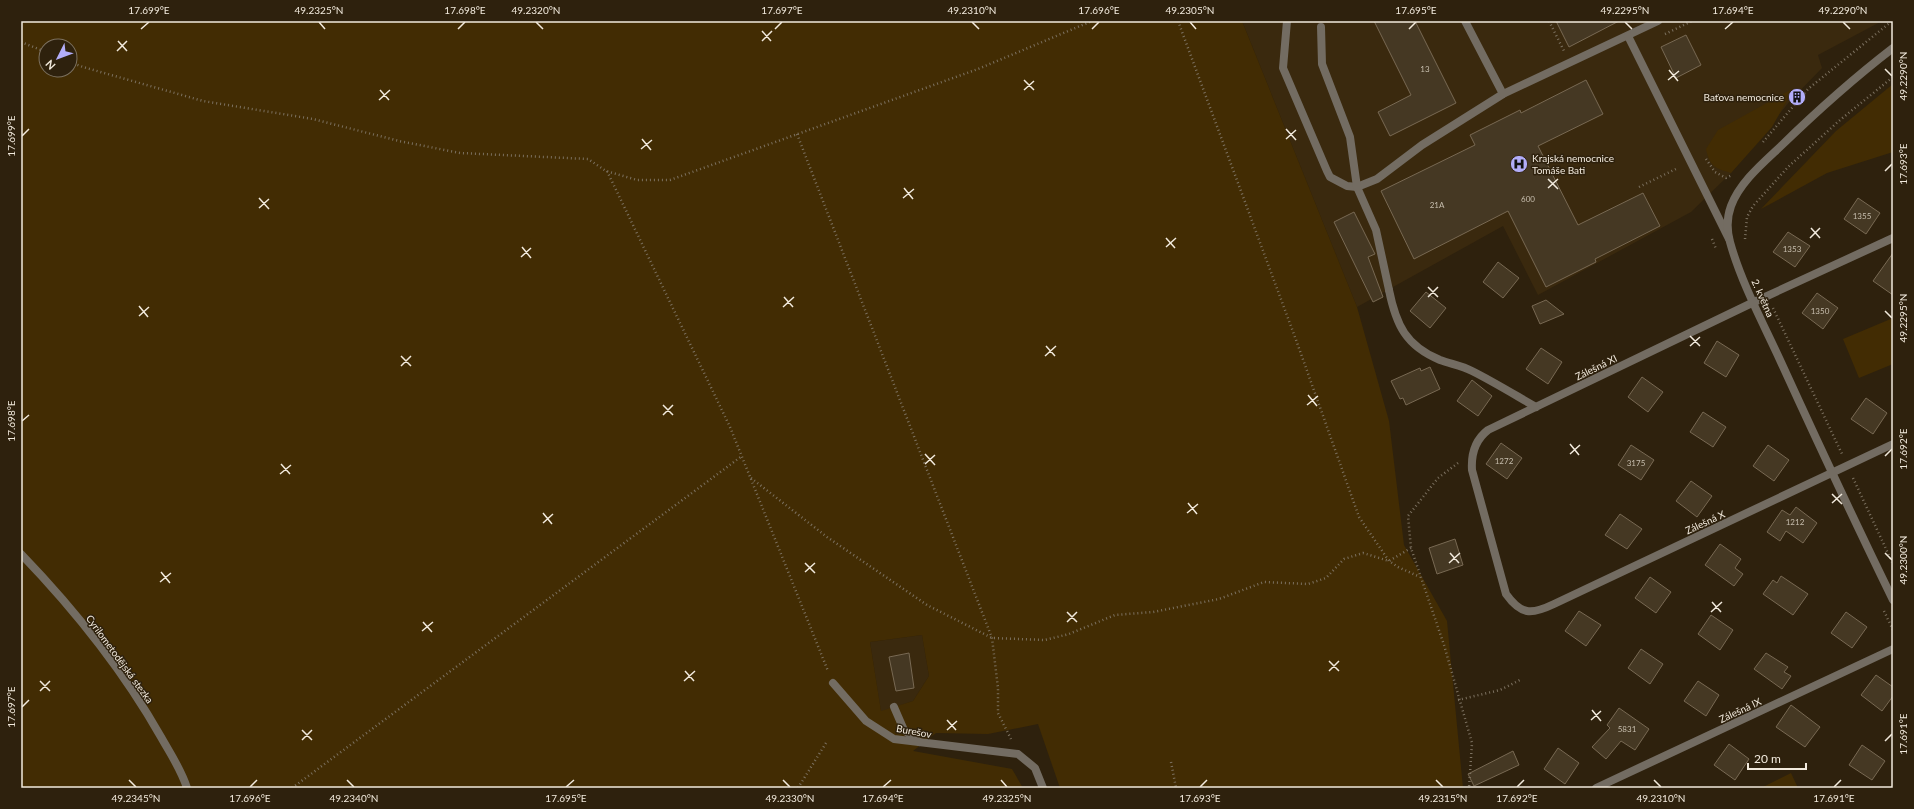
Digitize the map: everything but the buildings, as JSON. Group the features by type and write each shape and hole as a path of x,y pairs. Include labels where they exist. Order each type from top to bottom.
{"street":[{"path":"1287,21 1283,68 1326,171 1336,181 1347,186 1358,187 1377,179 1422,145 1503,94 1658,21"},
{"path":"1465,21 1503,94"},
{"path":"1321,27 1322,64 1350,136 1358,187 1376,230 1389,290 1400,327 1411,343 1419,349 1442,361 1471,371 1536,407"},
{"path":"1628,36 1729,240"},
{"name":"2. května","path":"1893,48 1808,120 1742,186 1734,199 1729,214 1729,240 1754,302 1832,474 1893,600"},
{"name":"Zálešná XI","path":"1473,452 1479,440 1488,430 1766,296 1893,238"},
{"name":"Zálešná X","path":"1473,452 1472,470 1503,587 1510,601 1518,608 1524,611 1534,612 1544,609 1893,444"},
{"name":"Cyrilometodějská stezka","path":"21,554 49,582 97,642 148,714 182,774 187,788"},
{"name":"Zálešná IX","path":"1596,788 1893,649"},
{"name":"Burešov","path":"833,683 866,721 894,739 1018,754"},
{"path":"894,707 904,730 919,742"},
{"path":"1018,754 1035,768 1043,788"}],"path":[{"path":"78,65 203,101 313,119 399,141 460,153 588,159 606,171 637,180 670,180 978,69 1092,21"},
{"path":"1178,21 1296,337 1359,517 1389,561"},
{"path":"1550,21 1569,62"},
{"path":"1760,145 1808,89 1892,21"},
{"path":"21,42 38,49"},
{"path":"1745,245 1747,217 1753,206 1788,167 1840,120 1893,77"},
{"path":"797,134 992,638 998,688 998,713 1018,754"},
{"path":"1702,154 1715,172 1726,178 1734,174"},
{"path":"606,171 730,427 833,683"},
{"path":"1766,296 1780,321 1893,564"},
{"path":"1469,788 1472,743 1458,700 1444,645 1410,548 1408,516 1438,478 1473,452"},
{"path":"292,788 742,456"},
{"path":"751,478 827,538 927,605 992,638 1046,640 1069,634 1115,615 1153,612 1219,599 1264,582 1308,584 1326,578 1344,559 1363,552 1389,561 1420,577"},
{"path":"1389,561 1410,548"},
{"path":"1458,700 1500,690 1522,680"},
{"path":"798,788 826,743"},
{"path":"1171,762 1176,788"}],"shaded area":[{"path":"21,21 1242,21 1357,307 1389,421 1404,545 1447,621 1463,788 1060,788 1038,724 988,734 936,733 913,751 1012,769 1023,788 21,788","holes":["922,635 929,676 913,701 881,711 870,642"]},
{"name":"Krajská nemocnice Tomáše Bati","path":"1242,21 1882,21 1818,55 1822,68 1790,101 1731,173 1691,212 1538,295 1503,226 1357,307"},
{"path":"1893,84 1893,152 1827,173 1761,209 1836,131"},
{"path":"1794,88 1772,127 1731,173 1717,168 1711,163 1706,149 1718,130"},
{"path":"1893,318 1893,364 1859,378 1843,339"},
{"path":"922,635 929,676 913,701 881,712 870,642"},
{"path":"1791,773 1798,788 1761,788"}],"place":[{"name":"Baťova nemocnice","path":"1797,97"},
{"name":"Krajská nemocnice Tomáše Bati","path":"1519,164"}]}
